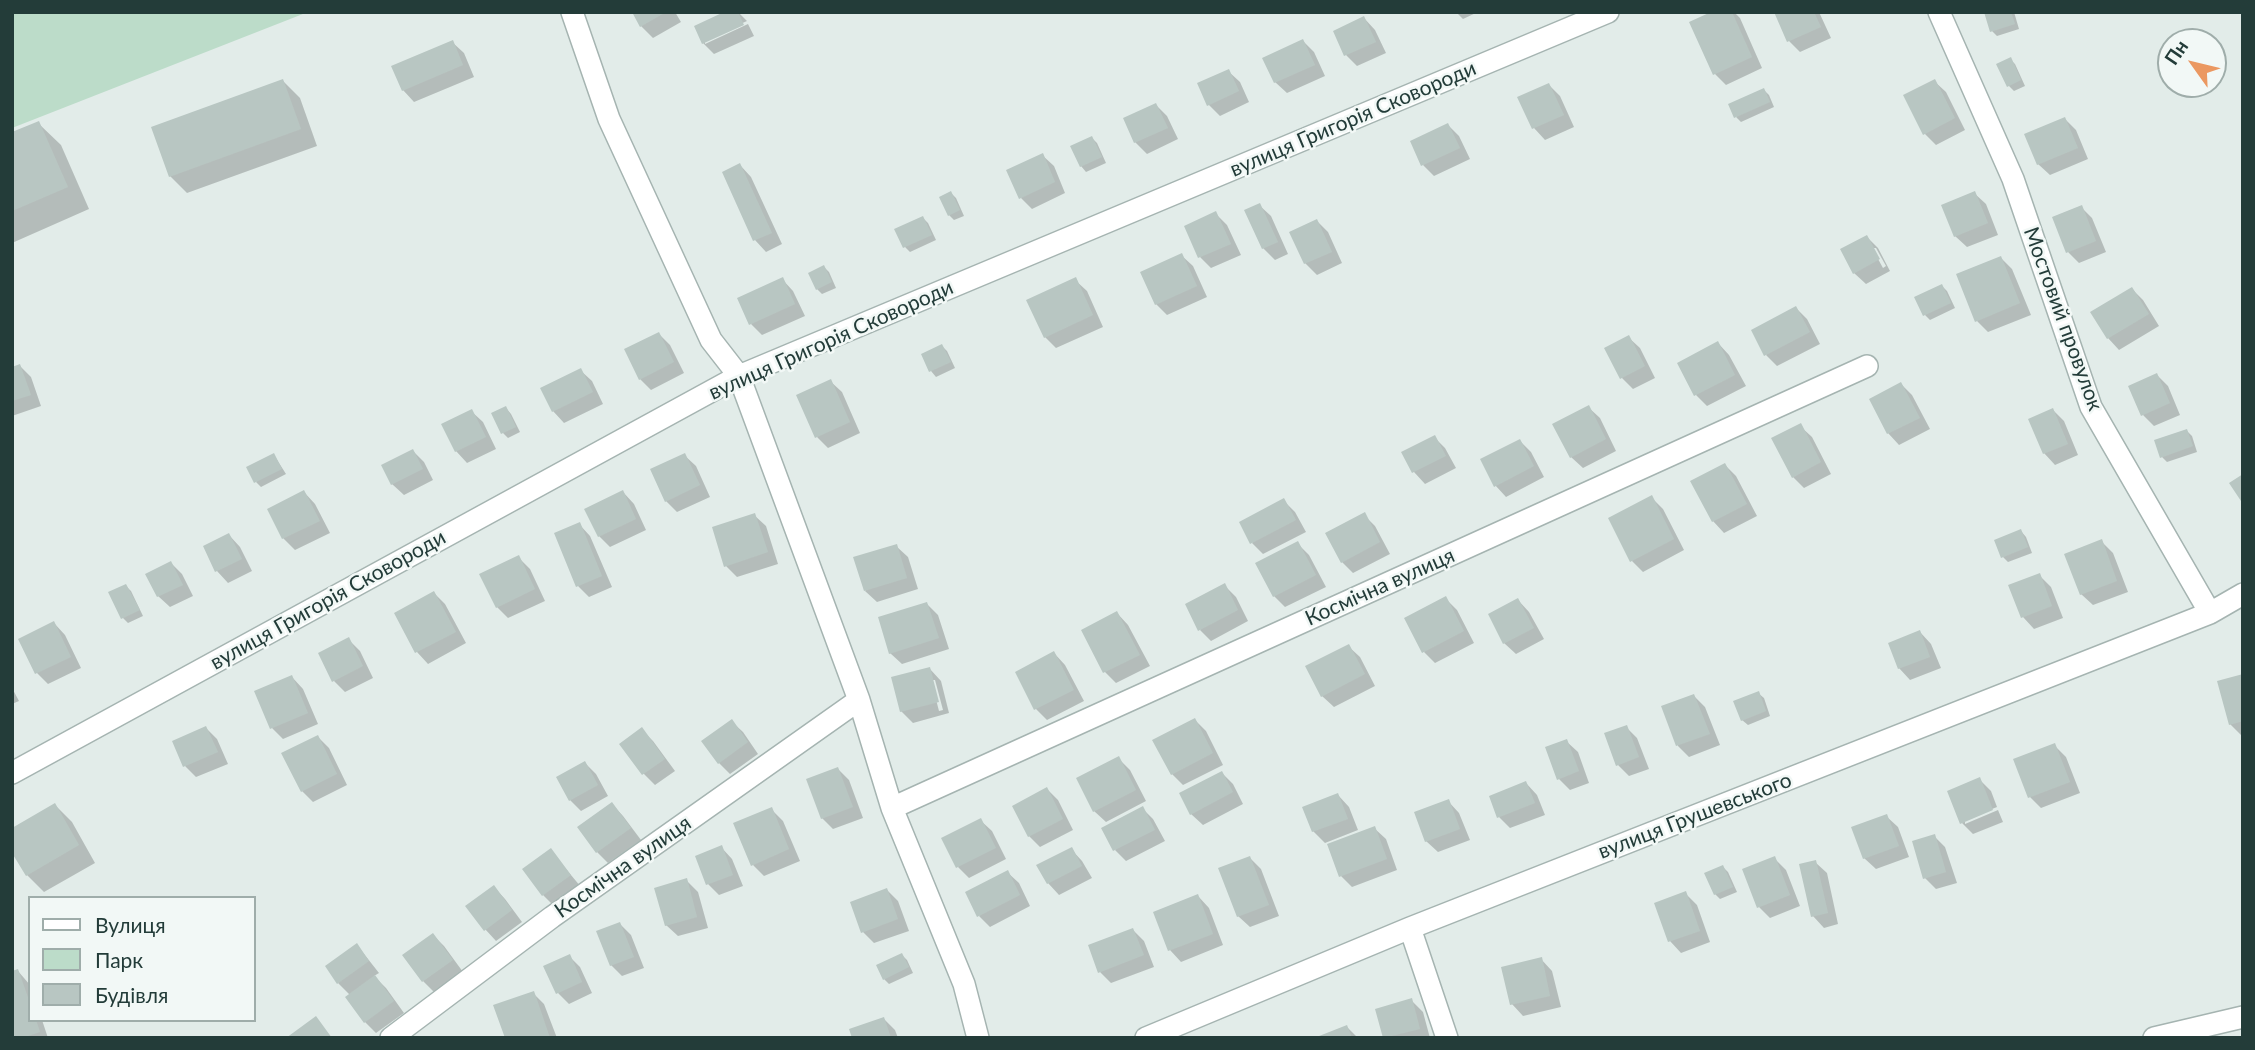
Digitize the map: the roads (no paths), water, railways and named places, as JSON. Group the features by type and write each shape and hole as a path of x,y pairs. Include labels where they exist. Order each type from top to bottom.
{"street":[{"path":"572,12 609,119 711,340 739,376 859,700 892,808 964,984 978,1038"},
{"name":"вулиця Григорія Сковороди","path":"12,773 739,376 1608,12"},
{"name":"Мостовий провулок","path":"1939,12 2014,179 2091,407 2210,613"},
{"name":"Космічна вулиця","path":"892,808 1867,366"},
{"name":"вулиця Грушевського","path":"1146,1038 1410,928 2210,613 2243,594"},
{"name":"Космічна вулиця","path":"391,1038 552,917 859,700"},
{"path":"1410,928 1447,1038"},
{"path":"2154,1038 2243,1017"}]}
